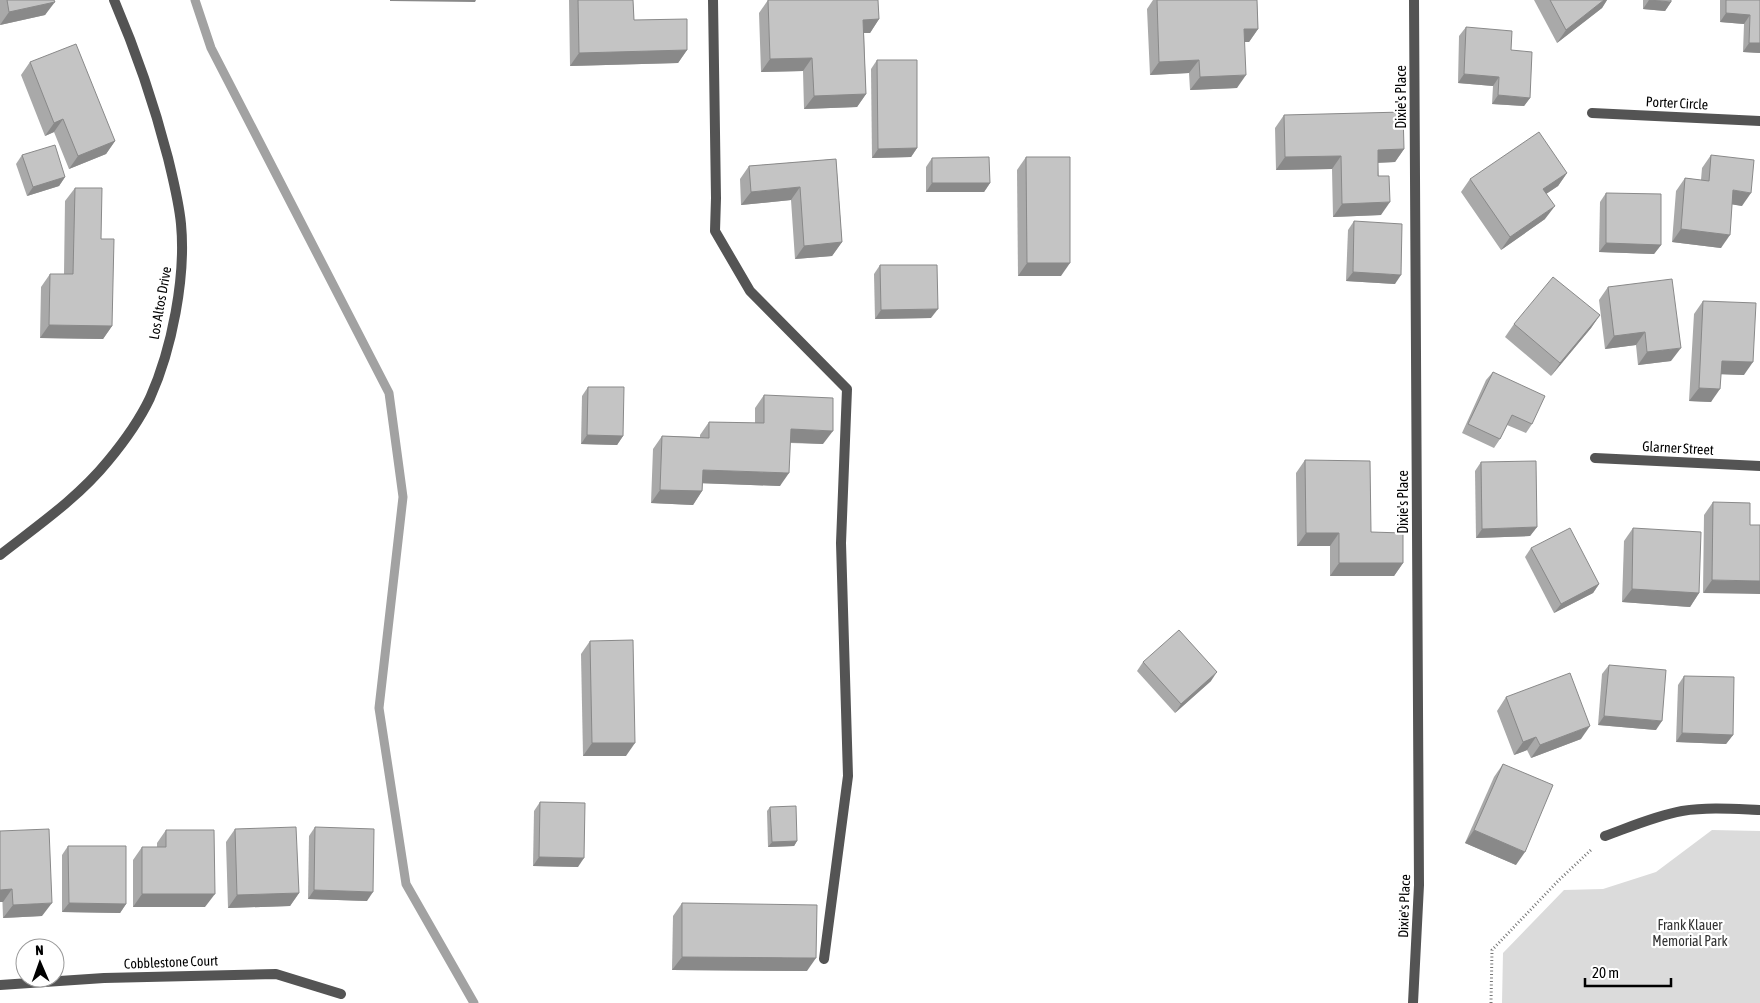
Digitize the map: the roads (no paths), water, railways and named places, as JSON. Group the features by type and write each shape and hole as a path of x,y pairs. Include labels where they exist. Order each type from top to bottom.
{"street":[{"name":"Los Altos Drive","path":"0,555 64,505 107,462 123,442 149,399 161,369 175,312 181,267 181,224 174,182 159,125 114,0"},
{"path":"713,0 715,231 750,291 848,388 841,543 848,776 824,959"},
{"name":"Dixie's Place","path":"1414,0 1419,885 1414,1003"},
{"name":"Porter Circle","path":"1592,113 1760,121"},
{"name":"Glarner Street","path":"1595,458 1760,466"},
{"path":"1605,836 1652,819 1683,811 1719,809 1760,810"},
{"name":"Cobblestone Court","path":"0,985 104,978 276,974 341,994"}],"waterway":[{"path":"195,0 211,48 389,393 403,497 379,708 406,884 474,1003"}],"park label":[{"name":"Frank Klauer Memorial Park","path":"1690,934"}]}
